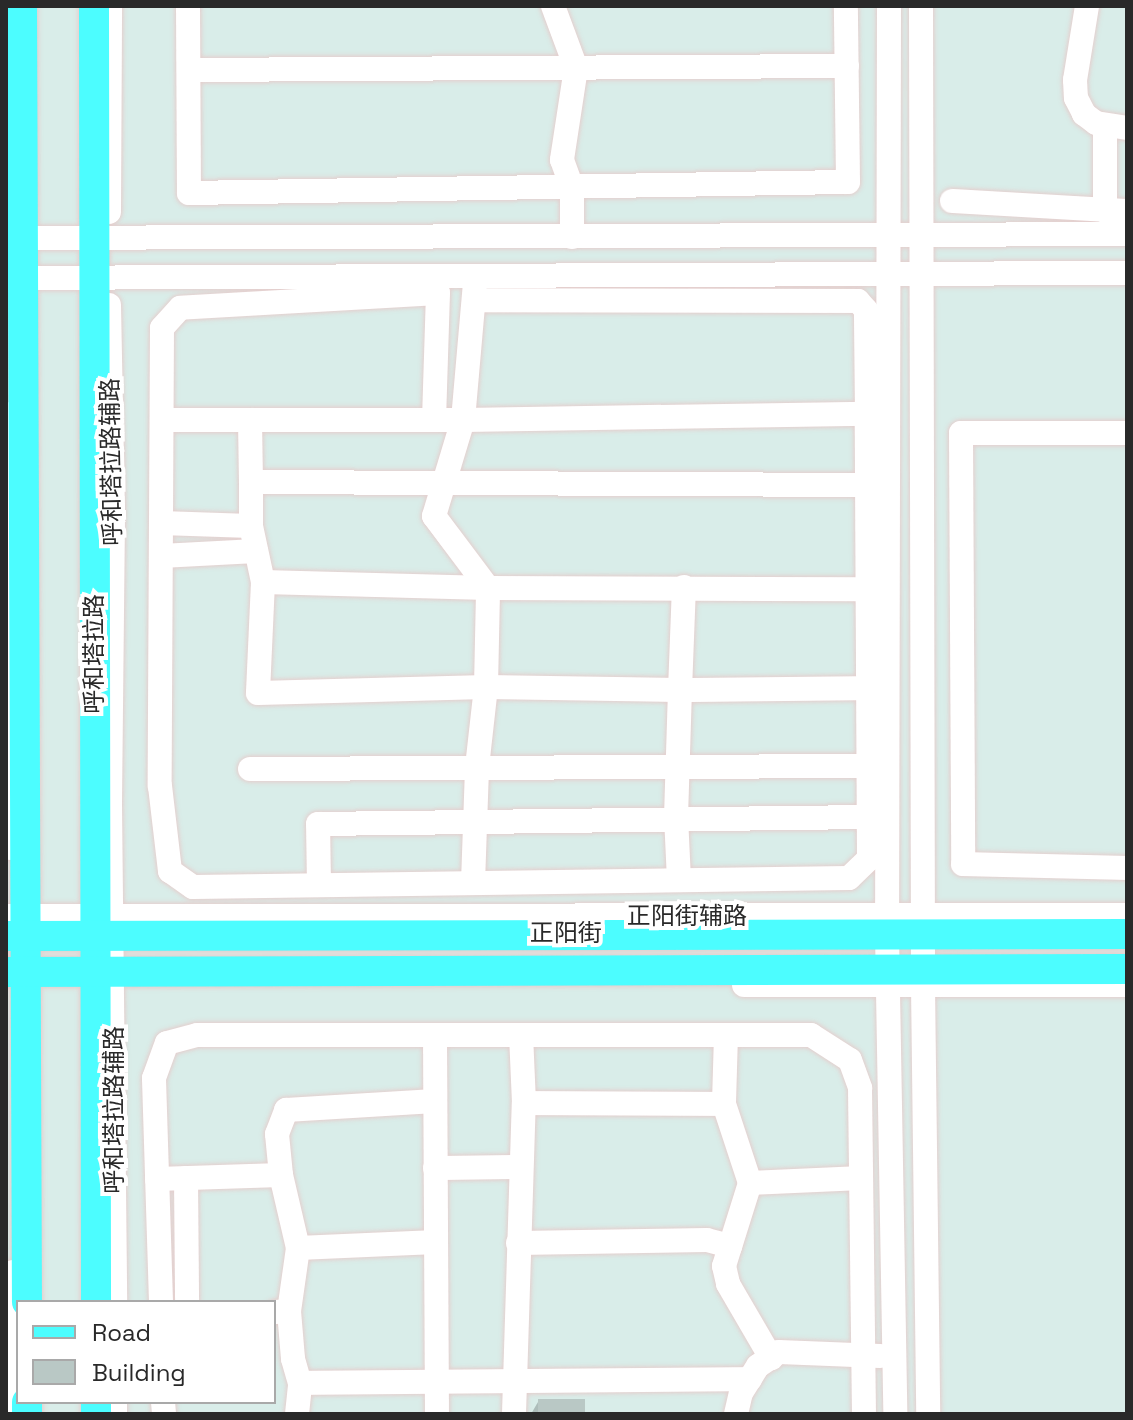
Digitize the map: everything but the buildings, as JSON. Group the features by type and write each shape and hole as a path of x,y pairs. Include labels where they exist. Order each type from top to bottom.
{"main road":[{"path":"22,6 14,238 14,979 27,1300"},
{"name":"呼和塔拉路","path":"94,6 102,238 104,977 96,1300"},
{"name":"正阳街","path":"14,926 923,923 1127,934"},
{"path":"14,979 923,977 1127,969"}],"street":[{"path":"102,238 110,6"},
{"path":"188,6 189,193 848,182 846,6"},
{"path":"553,6 576,68 562,160 572,187 572,237"},
{"path":"889,6 887,925 895,1414"},
{"path":"921,6 923,977 928,1414"},
{"path":"952,201 1116,211 1116,127 1084,114 1076,98 1075,80 1087,6"},
{"path":"189,70 847,66"},
{"path":"14,238 1127,234"},
{"path":"475,288 890,274 1127,273"},
{"path":"14,278 101,277 438,285 858,301 866,310 869,859 849,878 193,887 170,871 160,786 162,328 180,308 438,285"},
{"path":"434,420 438,285"},
{"path":"473,883 477,767 486,687 488,588 434,516 463,420 475,288"},
{"path":"6,414 14,926"},
{"path":"162,420 463,420 867,414"},
{"path":"250,420 251,526 263,582 258,693 486,687 680,690 868,688"},
{"path":"1127,433 961,433 961,481 963,864 1127,868"},
{"path":"251,482 867,485"},
{"path":"161,523 251,526"},
{"path":"161,556 256,551"},
{"path":"263,582 488,588 867,589"},
{"path":"679,880 676,817 684,587"},
{"path":"250,769 868,766"},
{"path":"319,885 318,824 676,817 869,817"},
{"path":"923,923 1127,915"},
{"name":"呼和塔拉路辅路","path":"104,977 115,1300"},
{"path":"923,977 1127,985"},
{"path":"13,1414 14,979"},
{"path":"161,1300 154,1078 167,1043 197,1035 811,1035 850,1060 860,1088 864,1414"},
{"path":"435,1035 437,1414"},
{"path":"514,1414 519,1167 524,1103 521,1035"},
{"path":"726,1035 724,1104 750,1183 724,1266 728,1284 771,1358"},
{"path":"297,1414 300,1383 282,1312 298,1248 281,1175 277,1134 286,1110 435,1101"},
{"path":"524,1103 724,1104"},
{"path":"435,1168 519,1167"},
{"path":"157,1179 281,1175"},
{"path":"186,1178 187,1300"},
{"path":"750,1183 861,1178"},
{"path":"518,1243 707,1240 730,1246"},
{"path":"298,1248 436,1242"},
{"path":"736,1414 741,1393 758,1366 779,1352 894,1356"},
{"path":"300,1383 750,1379"}]}
